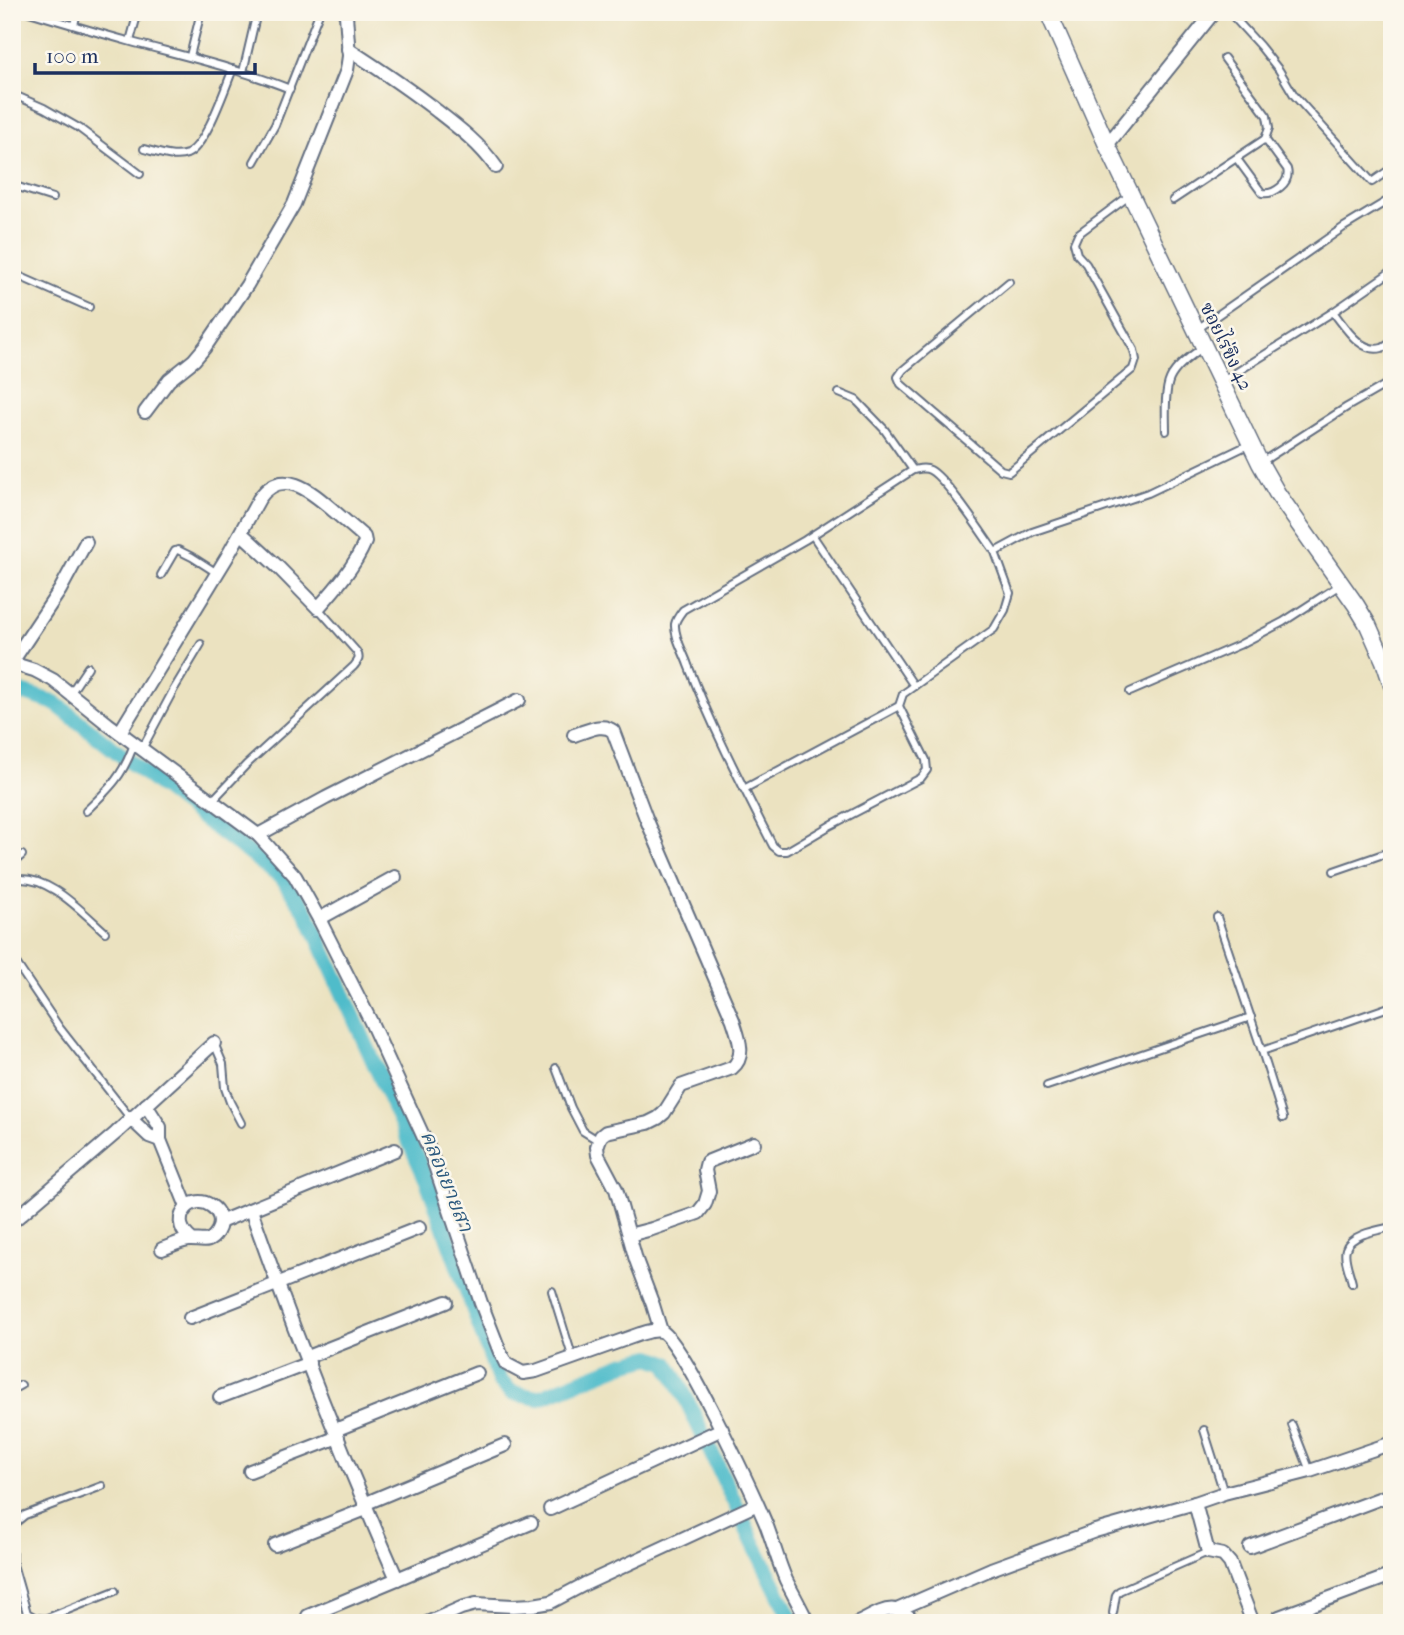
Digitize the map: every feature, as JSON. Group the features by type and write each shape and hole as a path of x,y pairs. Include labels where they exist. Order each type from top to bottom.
{"street":[{"path":"145,412 169,380 194,360 205,347 247,285 294,205 346,70 349,56 344,12"},
{"name":"ซอยไร่ขิง 42","path":"1048,12 1131,195 1149,216 1196,330 1260,463 1368,625 1391,682"},
{"path":"1107,145 1214,12"},
{"path":"348,49 402,84 457,127 476,143 496,167"},
{"path":"120,732 264,492 277,484 288,482 312,492 364,537 365,542 333,592 318,608 241,533"},
{"path":"86,542 60,590 12,664 34,670 53,680 120,732 135,750 258,835 295,876 370,1020 430,1151 481,1303 506,1364 523,1373 536,1371 640,1334 661,1331 667,1335 697,1382 808,1623"},
{"path":"258,835 519,700"},
{"path":"574,735 602,726 608,726 614,731 646,818 739,1039 738,1063 732,1068 681,1086 658,1118 648,1123 607,1132 601,1136 597,1147 598,1155 616,1189 661,1331"},
{"path":"319,919 395,877"},
{"path":"12,1222 214,1043"},
{"path":"146,1105 160,1127 160,1140 187,1207"},
{"path":"131,1119 149,1136 160,1140"},
{"path":"629,1235 698,1213 705,1204 709,1191 705,1170 708,1161 754,1143"},
{"path":"220,1222 395,1150"},
{"path":"198,1202 211,1205 219,1215 217,1233 208,1240 191,1239 180,1224 180,1218 187,1207 198,1202"},
{"path":"251,1210 277,1284 365,1506 397,1579"},
{"path":"190,1318 419,1228"},
{"path":"162,1249 191,1239"},
{"path":"220,1397 446,1302"},
{"path":"250,1471 477,1373"},
{"path":"550,1509 718,1431"},
{"path":"858,1623 887,1610 899,1609 991,1569 1069,1541 1151,1514 1310,1471 1392,1443"},
{"path":"275,1545 505,1445"},
{"path":"1250,1546 1392,1494"},
{"path":"1195,1503 1208,1552 1223,1555 1230,1563 1253,1623"},
{"path":"427,1623 476,1604 513,1606 551,1602 754,1505"},
{"path":"308,1616 531,1524"},
{"path":"1279,1617 1392,1574"},
{"path":"899,1609 916,1623"},
{"path":"12,1613 15,1623"}],"lane":[{"path":"29,12 190,56 290,89"},
{"path":"74,25 77,12"},
{"path":"130,41 138,12"},
{"path":"190,56 201,12"},
{"path":"243,72 257,12"},
{"path":"1229,12 1273,62 1294,95 1372,182 1392,168"},
{"path":"254,162 275,125 319,13"},
{"path":"1173,200 1265,139 1269,128 1267,116 1224,58"},
{"path":"144,149 185,155 195,149 208,128 233,69"},
{"path":"12,94 79,128 140,174"},
{"path":"1237,159 1262,193 1272,193 1289,175 1265,139"},
{"path":"12,185 53,198"},
{"path":"1009,282 898,377 901,384 1001,470 1009,472 1133,369 1136,360 1134,350 1086,264 1077,254 1074,243 1078,234 1131,195"},
{"path":"1196,330 1344,227 1392,198"},
{"path":"1221,382 1333,312 1392,271"},
{"path":"12,273 89,307"},
{"path":"1333,312 1359,342 1370,348 1382,348 1392,342"},
{"path":"1166,431 1170,379 1182,364 1204,346"},
{"path":"1260,463 1392,381"},
{"path":"839,393 856,400 884,429 913,470"},
{"path":"995,552 1032,532 1148,493 1251,444"},
{"path":"923,468 932,471 946,485 995,552 1010,593 1005,610 994,629 903,694 900,706 926,760 927,770 921,778 787,851 779,851 773,846 744,789 698,690 678,640 675,626 677,618 692,604 813,536 913,470 923,468"},
{"path":"813,536 914,686"},
{"path":"161,575 178,550 217,573"},
{"path":"1130,692 1239,645 1283,622 1341,584"},
{"path":"211,801 359,659 356,651 318,608"},
{"path":"86,811 107,792 119,776 201,644"},
{"path":"70,694 88,667"},
{"path":"744,789 900,706"},
{"path":"1334,871 1392,851"},
{"path":"12,864 22,855"},
{"path":"12,880 36,880 61,894 105,932"},
{"path":"1217,917 1283,1118"},
{"path":"12,957 59,1027 131,1119"},
{"path":"1262,1051 1392,1006"},
{"path":"1047,1086 1251,1017"},
{"path":"214,1043 223,1064 225,1088 241,1123"},
{"path":"556,1068 583,1131 599,1141"},
{"path":"1352,1283 1346,1248 1352,1240 1392,1227"},
{"path":"552,1291 573,1359"},
{"path":"12,1390 21,1385"},
{"path":"1293,1425 1310,1471"},
{"path":"1204,1430 1224,1493"},
{"path":"12,1532 15,1523 25,1515 102,1486"},
{"path":"1113,1612 1119,1591 1208,1552"},
{"path":"12,1553 27,1613 36,1618 45,1619 115,1591"}],"waterway":[{"name":"คลองยายสา","path":"12,695 25,693 55,703 282,878 306,911 428,1183 499,1380 512,1393 538,1398 623,1364 651,1357 667,1363 793,1623"}]}
